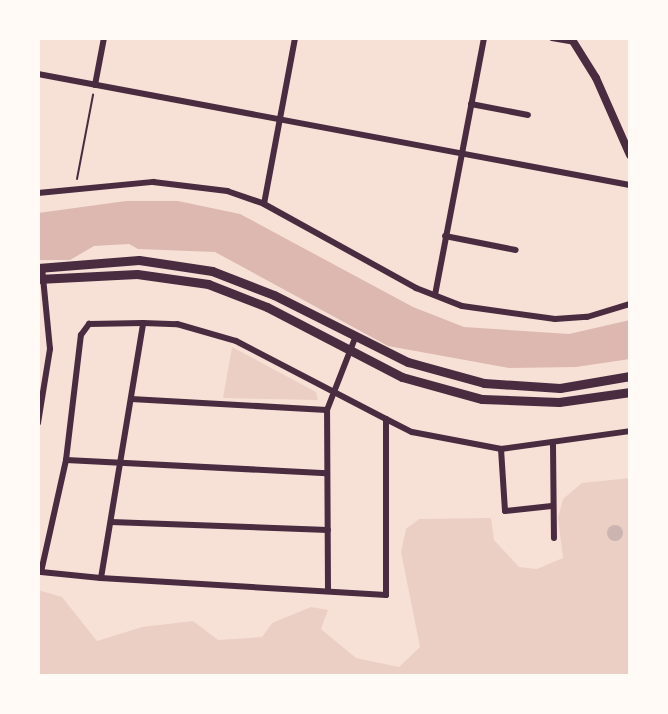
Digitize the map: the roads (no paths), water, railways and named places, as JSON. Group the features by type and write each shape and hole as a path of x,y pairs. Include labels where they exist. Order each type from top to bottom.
{"main road":[{"path":"40,268 124,260 177,263 244,281 355,338 444,376 484,383 560,388 630,376"},
{"path":"41,279 137,274 208,284 267,307 402,377 482,399 559,402 630,392"}],"street":[{"path":"95,85 104,38"},
{"path":"264,204 295,38"},
{"path":"435,295 484,38"},
{"path":"552,38 573,40 628,144 630,155"},
{"path":"38,74 630,185"},
{"path":"471,104 528,115"},
{"path":"38,193 164,183 227,191 264,204 435,295 491,313 555,319 587,317 630,304"},
{"path":"445,236 516,250"},
{"path":"38,423 50,349 40,268"},
{"path":"101,578 143,323"},
{"path":"386,419 386,595 40,572 66,460 81,335 89,324 177,324 236,341 412,432 501,449 553,445 630,431"},
{"path":"328,591 327,410 330,391 355,338"},
{"path":"131,399 327,410"},
{"path":"553,445 554,538"},
{"path":"501,449 505,511 552,506"},
{"path":"66,460 327,473"},
{"path":"111,522 328,530"}]}
